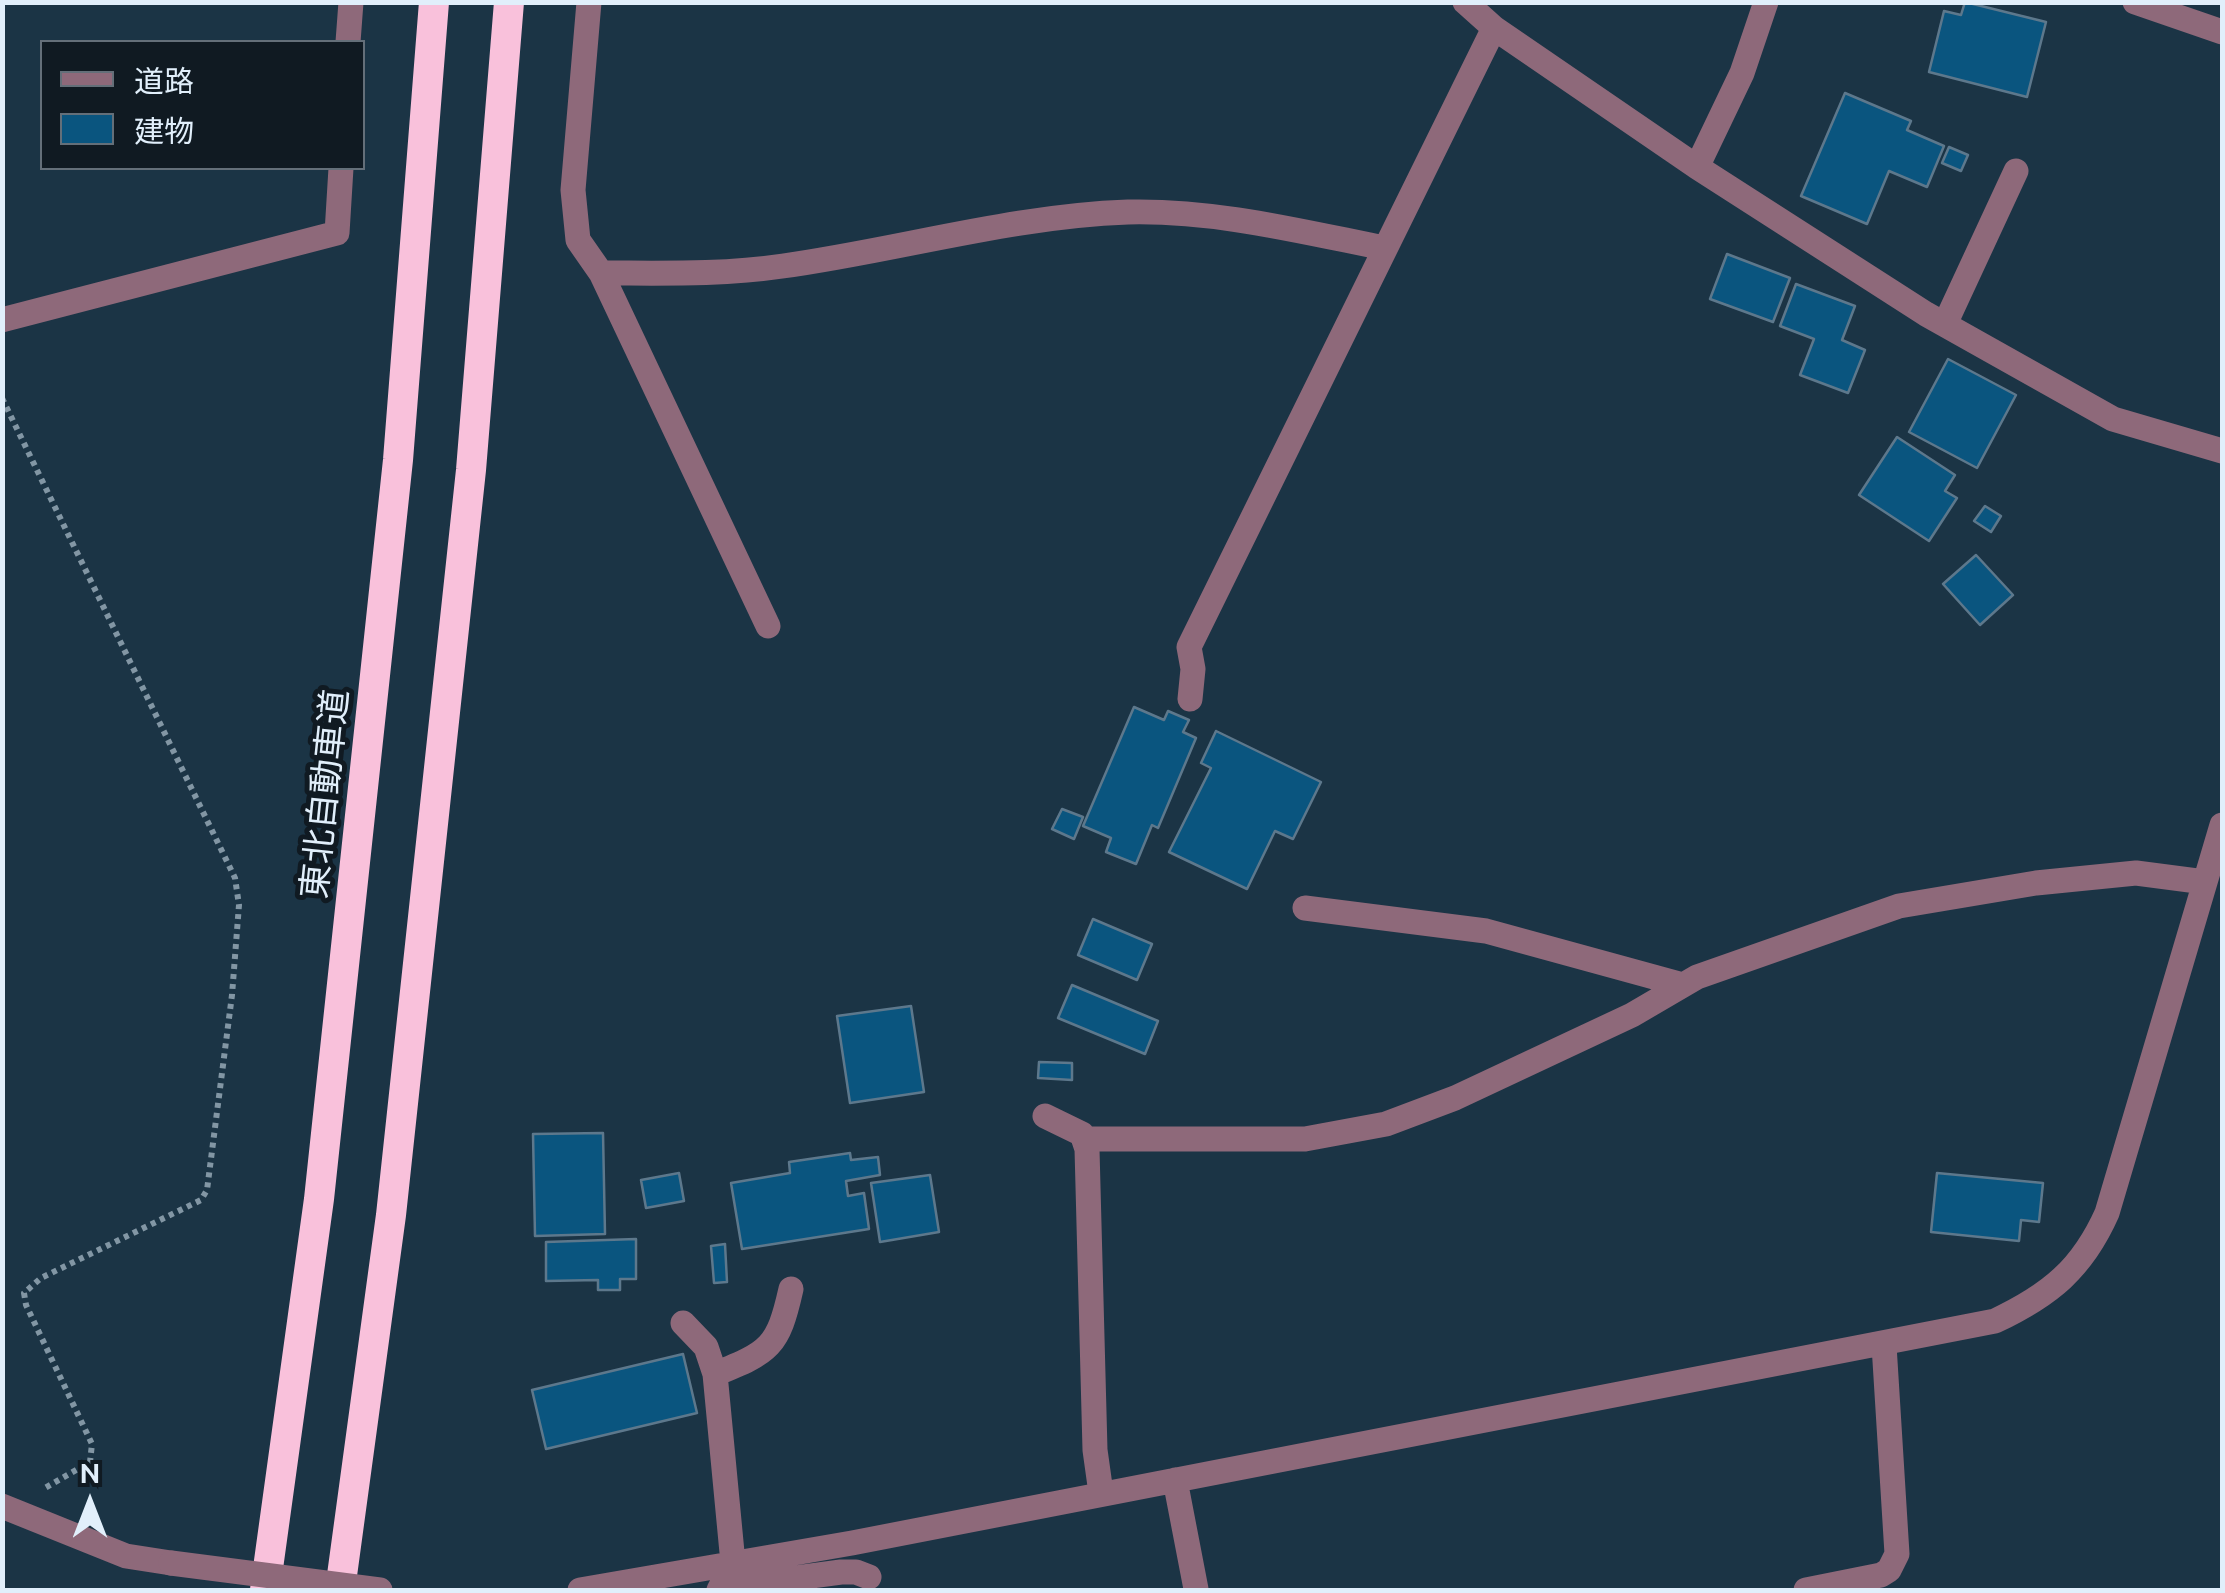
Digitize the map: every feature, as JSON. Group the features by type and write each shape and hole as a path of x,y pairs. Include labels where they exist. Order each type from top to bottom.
{"highway":[{"name":"東北自動車道","path":"265,1590 319,1199 398,460 434,2"},
{"path":"340,1590 391,1215 469,489 509,2"}],"street":[{"path":"348,40 351,2"},
{"path":"589,2 573,190 578,240 601,273 768,626"},
{"path":"1465,2 1494,28 1696,167 1945,324 2113,419 2222,451"},
{"path":"1696,167 1742,73 1766,2"},
{"path":"2135,2 2222,32"},
{"path":"1190,699 1194,669 1190,647 1494,28"},
{"path":"2,320 336,233 340,170"},
{"path":"1945,324 2016,171"},
{"path":"601,273 714,273 780,267 1074,215 1133,212 1230,217 1384,248"},
{"path":"580,1590 852,1543 1995,1322 2034,1303 2068,1275 2094,1243 2107,1213 2222,825"},
{"path":"1084,1140 1304,1140 1386,1124 1455,1098 1632,1015 1696,977 1900,906 2036,883 2136,872 2205,882"},
{"path":"1305,908 1486,931 1684,985"},
{"path":"1045,1116 1082,1134 1084,1140 1101,1492"},
{"path":"716,1374 750,1360 777,1337 791,1289"},
{"path":"683,1323 706,1347 716,1374 733,1563 720,1589"},
{"path":"1806,1590 1880,1575 1888,1570 1896,1554 1884,1345"},
{"path":"1175,1480 1196,1589"},
{"path":"5,1507 126,1556 380,1590"},
{"path":"720,1589 841,1572 869,1577"}],"path":[{"path":"2,398 234,878 238,905 232,995 207,1190 201,1200 28,1287 24,1293 26,1305 92,1444 92,1455 90,1462 74,1472 5,1507"}],"building":[{"path":"1965,2 2046,22 2027,97 1929,72 1944,11 1961,15"},
{"path":"1845,93 1911,121 1907,130 1944,146 1927,187 1889,171 1867,224 1801,196"},
{"path":"1949,147 1968,155 1961,171 1942,163"},
{"path":"1727,254 1790,278 1773,322 1710,299"},
{"path":"1796,284 1855,306 1842,340 1865,350 1848,393 1800,375 1814,339 1780,326"},
{"path":"1948,359 2016,395 1977,468 1909,432"},
{"path":"1897,437 1955,475 1945,491 1957,498 1929,541 1859,495"},
{"path":"1985,506 2001,516 1991,532 1974,521"},
{"path":"1976,555 2013,595 1980,625 1943,584"},
{"path":"1134,707 1164,720 1168,711 1189,720 1183,732 1196,738 1158,828 1152,825 1136,864 1106,852 1111,838 1083,826"},
{"path":"1216,731 1321,782 1293,839 1275,831 1247,889 1169,852 1211,768 1201,763"},
{"path":"1062,809 1083,817 1074,839 1052,829"},
{"path":"1093,919 1152,944 1137,980 1078,955"},
{"path":"1072,985 1158,1021 1145,1054 1058,1018"},
{"path":"911,1006 924,1092 850,1103 837,1016"},
{"path":"1039,1062 1072,1063 1072,1080 1038,1078"},
{"path":"603,1133 605,1234 535,1236 533,1134"},
{"path":"850,1153 851,1160 878,1157 880,1175 846,1181 848,1196 864,1193 869,1229 742,1249 731,1183 790,1173 789,1162"},
{"path":"679,1173 684,1201 646,1208 641,1180"},
{"path":"1937,1173 2043,1183 2039,1222 2021,1220 2019,1241 1931,1232"},
{"path":"930,1175 939,1232 880,1242 871,1183"},
{"path":"636,1239 636,1279 620,1279 620,1290 598,1290 598,1280 546,1281 546,1242"},
{"path":"725,1244 727,1282 714,1283 711,1246"},
{"path":"683,1354 697,1413 546,1449 532,1390"}]}
